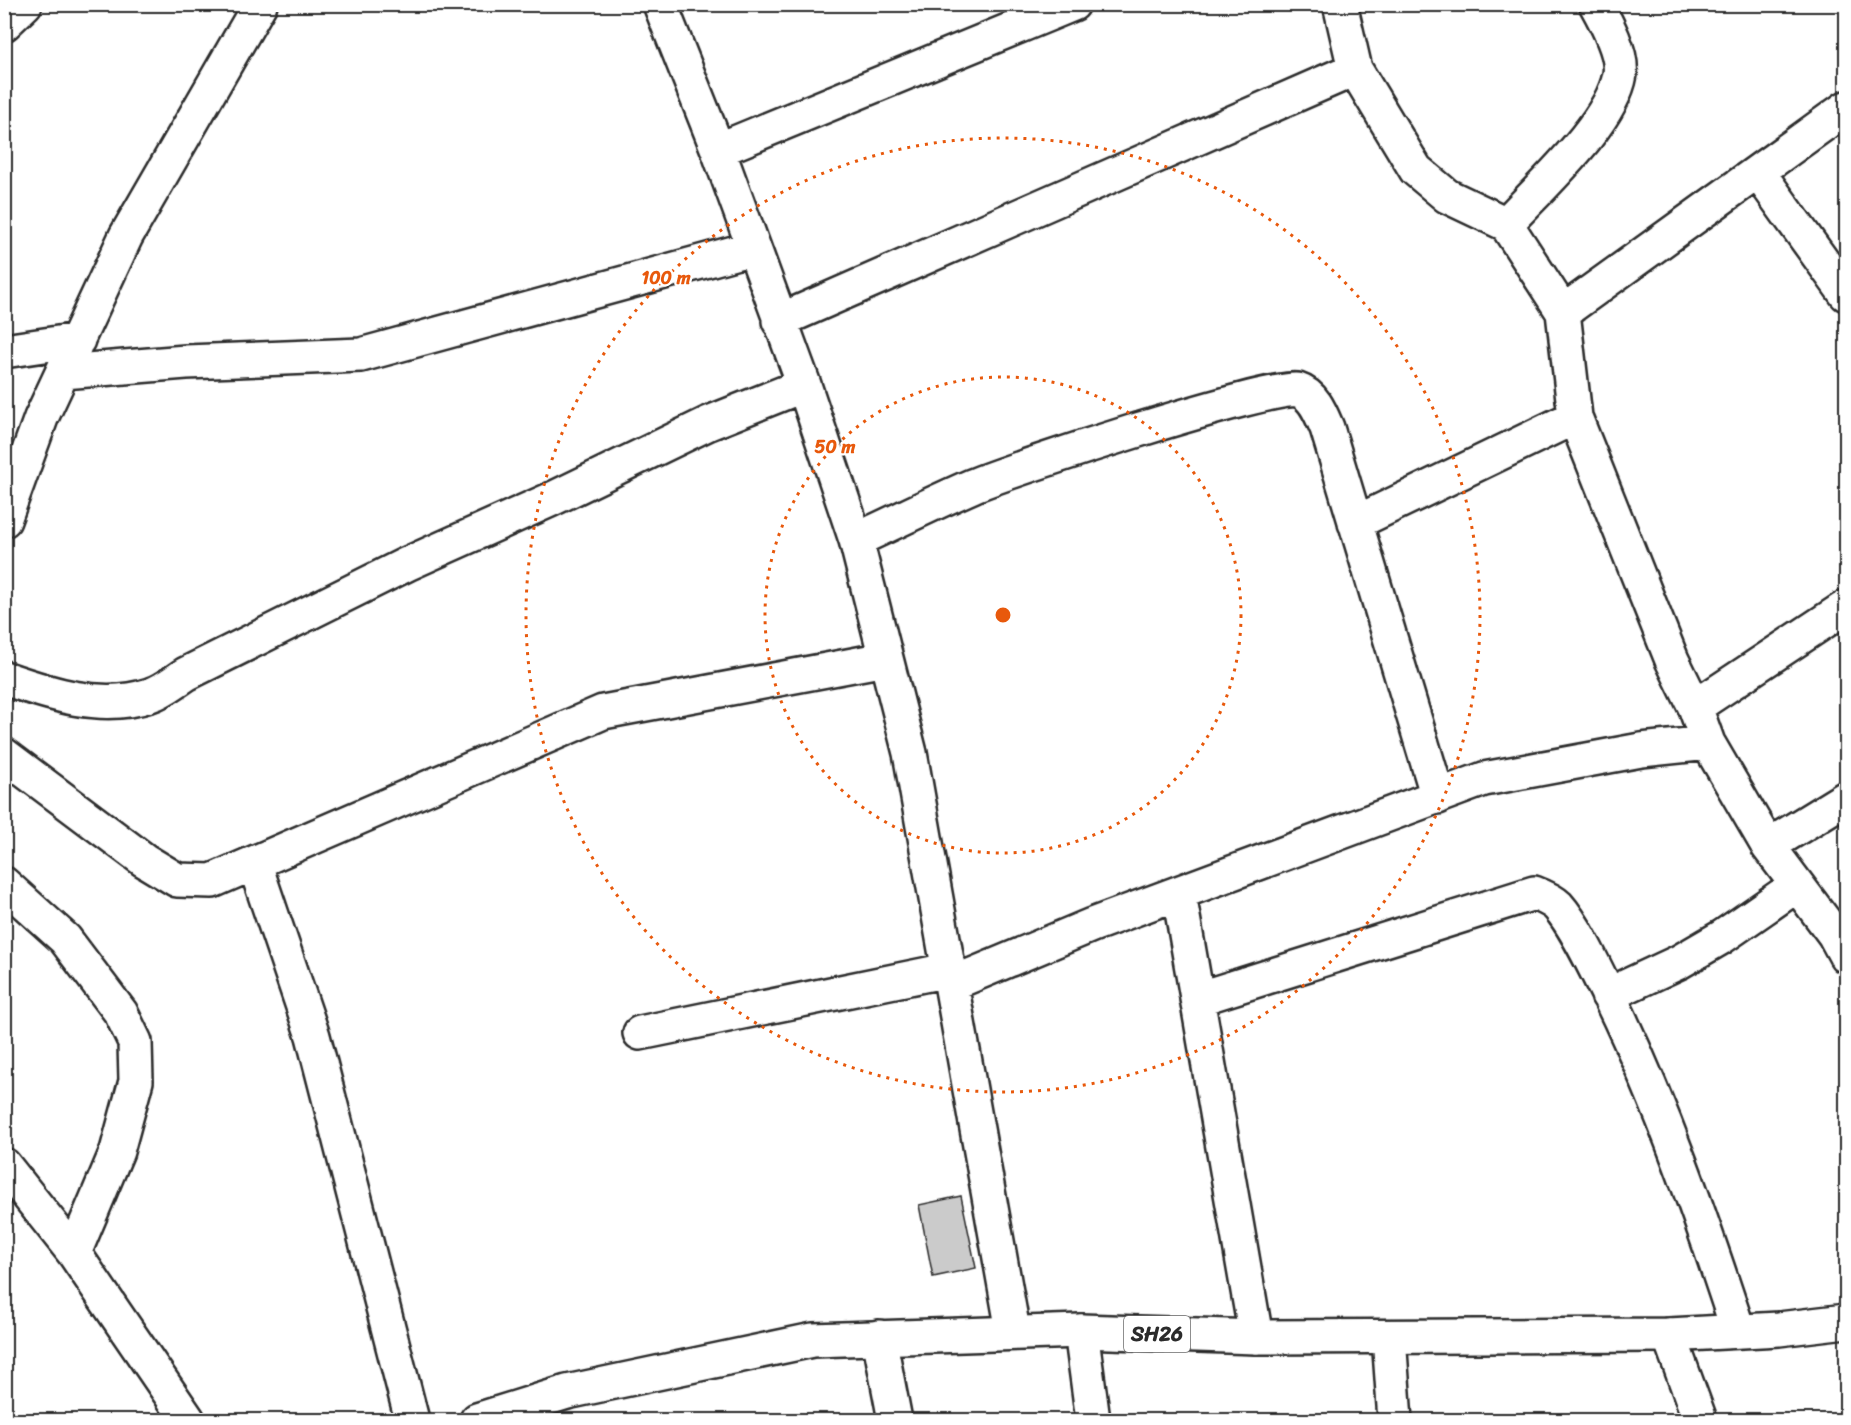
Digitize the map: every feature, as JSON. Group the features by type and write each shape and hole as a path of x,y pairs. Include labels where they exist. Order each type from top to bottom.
{"street":[{"path":"4,24 25,4"},
{"path":"4,520 41,418 126,236 260,4"},
{"path":"660,4 718,150 804,385 856,540 910,753 1013,1331"},
{"path":"1340,4 1355,69 1416,170 1447,196 1506,224 1563,312 1575,417 1672,660 1695,707 1708,742 1768,846 1834,934 1846,957"},
{"path":"1506,224 1592,131 1612,100 1621,72 1612,33 1596,4"},
{"path":"718,150 1063,6"},
{"path":"779,321 1355,69"},
{"path":"1563,312 1846,108"},
{"path":"1758,172 1846,294"},
{"path":"63,372 186,362 361,355 752,248"},
{"path":"4,351 78,340"},
{"path":"4,678 40,691 88,700 122,702 152,694 186,674 407,564 550,500 709,423 804,385"},
{"path":"856,540 973,485 1172,420 1277,390 1297,389 1314,402 1327,428 1438,797"},
{"path":"1355,523 1575,417"},
{"path":"1695,707 1846,607"},
{"path":"4,755 144,860 177,880 212,881 255,865 603,712 885,659"},
{"path":"640,1033 950,977 1484,780 1641,750 1708,742"},
{"path":"1768,846 1846,798"},
{"path":"255,865 313,1036 412,1420"},
{"path":"4,884 66,939 121,1013 135,1042 136,1081 117,1151 74,1253"},
{"path":"1608,995 1696,952 1797,885"},
{"path":"1197,999 1534,893 1557,906 1590,959 1608,995 1692,1189 1738,1330"},
{"path":"1179,894 1256,1337"},
{"path":"4,1165 74,1253 188,1420"},
{"name":"SH26","path":"477,1420 567,1392 813,1340 1013,1331 1256,1337 1669,1335 1779,1329 1846,1321"},
{"path":"1081,1331 1093,1420"},
{"path":"1669,1335 1700,1420"},
{"path":"879,1337 896,1420"},
{"path":"1389,1337 1395,1420"}],"building":[{"path":"961,1196 976,1268 933,1277 919,1205"}]}
